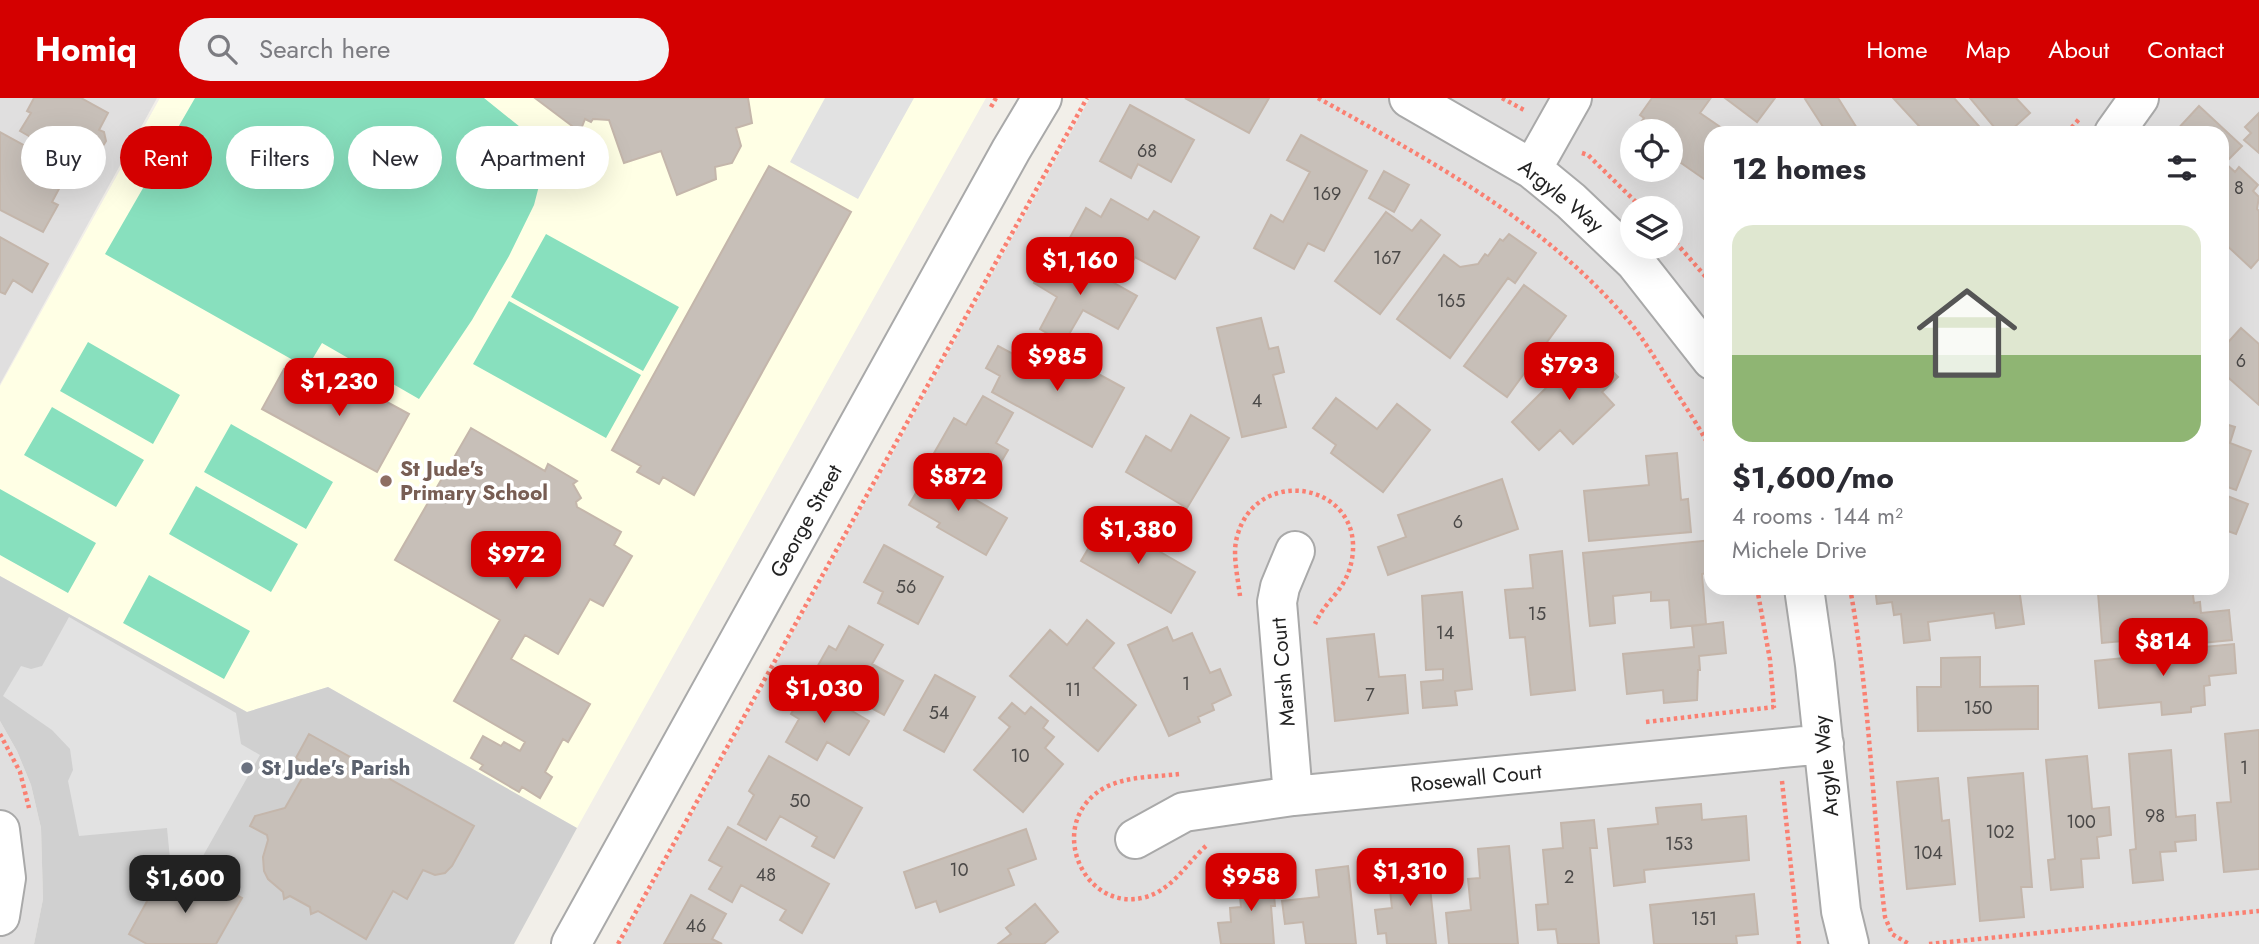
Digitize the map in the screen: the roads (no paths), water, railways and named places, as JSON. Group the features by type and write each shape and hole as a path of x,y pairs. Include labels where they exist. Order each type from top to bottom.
{"street":[{"name":"George Street","path":"570,944 1005,160 1042,98"},
{"name":"Argyle Way","path":"1409,98 1532,169 1580,208 1635,262 1704,350"},
{"path":"1532,169 1572,98"},
{"path":"2119,126 2139,98"},
{"name":"Marsh Court","path":"1293,796 1277,602 1280,587 1295,551"},
{"name":"Argyle Way","path":"1805,595 1841,911 1849,944"},
{"name":"Rosewall Court","path":"1135,839 1184,812 1293,796 1824,744"},
{"path":"0,830 6,878 0,916"}],"place":[{"name":"St Jude's Primary School","path":"386,481"},
{"name":"St Jude's Parish","path":"247,768"}]}
